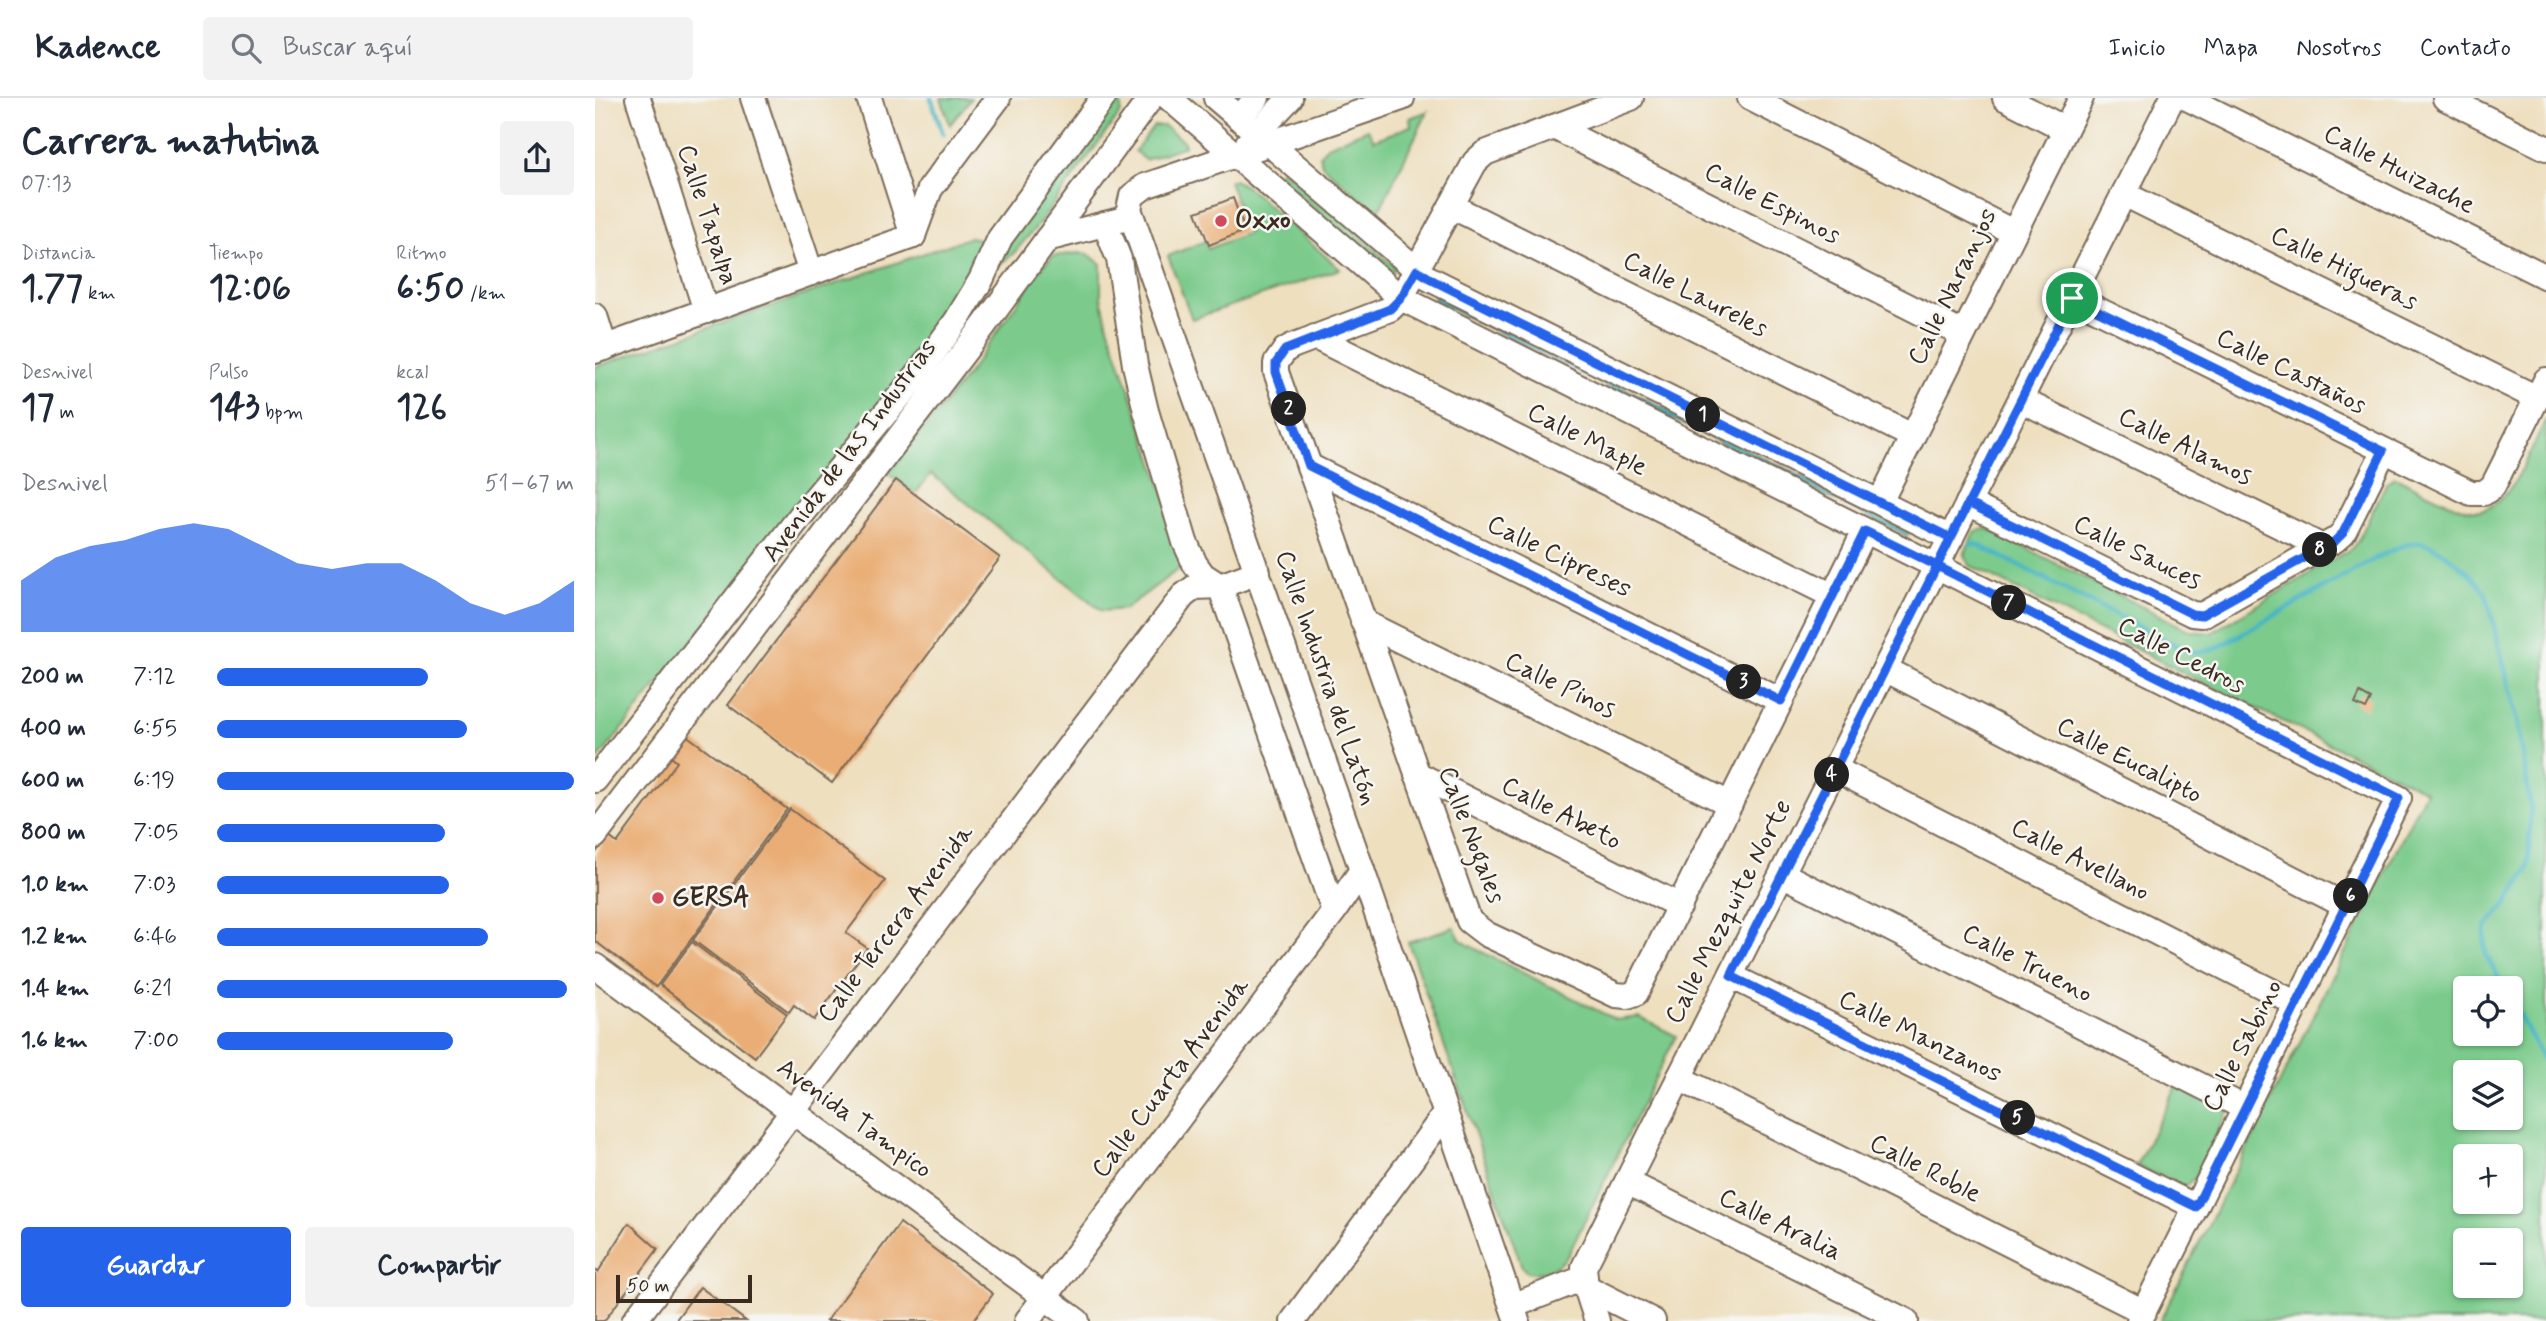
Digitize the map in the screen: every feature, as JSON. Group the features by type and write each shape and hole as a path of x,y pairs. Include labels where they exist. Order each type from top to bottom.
{"street":[{"name":"Calle Tapalpa","path":"638,98 706,311"},
{"path":"753,98 811,273"},
{"path":"869,98 913,236"},
{"path":"913,236 930,188 998,98"},
{"name":"Avenida de las Industrias","path":"595,780 810,504 919,373 957,320 981,280 1000,238 1103,98"},
{"name":"Avenida de las Industrias","path":"595,836 1156,98"},
{"name":"Calle Cedros","path":"1156,98 1237,156 1401,298 2399,798"},
{"path":"1216,98 1417,270 1446,287 1951,538"},
{"path":"1255,132 1257,98"},
{"path":"1048,239 1131,217 1129,202 1140,188 1237,156 1255,132 1290,98"},
{"path":"1255,132 1402,98"},
{"path":"1401,298 1475,162 1485,153 1631,98"},
{"path":"1751,98 2013,232"},
{"path":"2005,98 2064,129"},
{"name":"Calle Naranjos","path":"1880,502 2081,98"},
{"name":"Calle Mezquite Norte","path":"1585,1282 1584,1267 2172,98"},
{"name":"Calle Huizache","path":"2187,98 2546,277"},
{"path":"2445,98 2546,148"},
{"name":"Calle Espinos","path":"1554,127 1963,334"},
{"name":"Calle Higueras","path":"2124,194 2541,389"},
{"name":"Calle Laureles","path":"1451,206 1912,436"},
{"name":"Calle Industria del Latón","path":"1131,217 1258,572 1514,1313"},
{"path":"1105,224 1119,260 1135,365 1146,411 1185,542 1203,575 1220,586 1335,911"},
{"path":"595,316 600,350 913,236"},
{"name":"Calle Nogales","path":"1401,298 1390,309 1285,350 1276,363 1276,372 1465,914 1469,921 1486,934 1616,995 1636,993 1865,531"},
{"name":"Calle Castaños","path":"2072,298 2471,494 2484,493 2493,486 2541,389"},
{"path":"957,320 977,335"},
{"name":"Calle Maple","path":"1315,337 1833,596"},
{"name":"Calle Alamos","path":"2021,400 2323,547"},
{"name":"Calle Sauces","path":"1968,503 2198,615 2206,614 2343,533 2383,451"},
{"name":"Calle Cipreses","path":"1309,466 1781,701"},
{"name":"Calle Tercera Avenida","path":"634,1321 1183,596 1195,587 1220,586 1258,572"},
{"name":"Calle Pinos","path":"1363,622 1730,804"},
{"name":"Calle Eucalipto","path":"1885,669 2346,906"},
{"path":"639,722 666,741"},
{"name":"Calle Avellano","path":"1835,769 2297,1004"},
{"name":"Calle Abeto","path":"1417,774 1679,906"},
{"name":"Calle Sabino","path":"2141,1317 2399,798"},
{"name":"Calle Cuarta Avenida","path":"1027,1321 1335,911 1362,870"},
{"name":"Calle Trueno","path":"1782,874 2245,1108"},
{"name":"Avenida Tampico","path":"595,966 1077,1321"},
{"name":"Calle Manzanos","path":"1731,976 2196,1207"},
{"name":"Calle Roble","path":"1679,1078 2141,1317"},
{"path":"1293,1321 1445,1114"},
{"name":"Calle Aralia","path":"1627,1182 1906,1321"},
{"path":"1514,1313 1585,1282"},
{"path":"1585,1282 1597,1321"},
{"path":"1585,1282 1653,1321"}],"green space":[{"path":"941,98 971,98 950,125"},
{"path":"1111,103 1121,105 1121,112 1038,225 1013,254 1000,264 1001,251"},
{"path":"1428,111 1378,213 1322,165 1320,155 1327,146 1368,129 1374,140 1411,126 1410,118"},
{"path":"1154,126 1164,126 1184,142 1185,146 1145,160 1135,151"},
{"path":"1283,170 1394,266 1394,271 1388,272 1278,176"},
{"path":"1234,180 1247,187 1340,269 1192,319 1168,256 1205,241 1208,249 1248,233 1229,181"},
{"path":"971,237 987,241 981,261 945,324 595,763 595,367"},
{"path":"1088,254 1101,264 1101,297 1108,326 1183,549 1184,565 1125,609 1102,611 931,474 915,494 888,473 968,374 1042,267 1053,256"},
{"path":"2546,419 2546,1321 2160,1321 2426,791 1969,565 1964,555 1974,532 1986,528 2190,631 2211,633 2352,548 2387,482 2395,477 2462,508 2484,509 2496,503 2507,492 2526,461"},
{"path":"1454,927 1460,939 1470,946 1616,1020 1639,1017 1676,1036 1568,1255 1544,1272 1527,1272 1522,1267 1408,942"},
{"path":"2179,1082 2228,1111 2196,1178 2184,1186 2136,1166"}],"water":[{"path":"1436,294 1910,531 1907,536 1433,300"}],"building":[{"name":"Oxxo","path":"1233,198 1245,231 1209,245 1196,212"},
{"path":"896,480 1000,558 832,783 728,705"},
{"path":"2360,693 2371,699 2366,709 2355,704"},
{"name":"GERSA","path":"686,735 787,809 656,987 595,941 595,854 608,836 617,843 677,762 670,756"},
{"path":"790,809 885,881 846,933 867,948 814,1020 794,1005 789,1012 693,940"},
{"path":"692,942 787,1014 755,1057 660,985"},
{"path":"629,1223 658,1249 604,1321 595,1321 595,1270 598,1272"},
{"path":"900,1223 993,1294 973,1321 826,1321"},
{"path":"700,1287 746,1321 675,1321"}],"waterway":[{"path":"931,98 943,134"},
{"path":"1971,544 1976,544 2187,651 2201,652 2215,649 2380,556 2406,545 2422,543 2439,550 2458,564 2475,579 2486,594 2516,714 2531,809 2528,869 2507,903 2486,927 2484,942 2487,957 2498,976"},
{"path":"2523,1022 2546,1065"}],"place":[{"name":"Oxxo","path":"1221,221"},
{"name":"GERSA","path":"658,898"}],"route":[{"path":"2072,298 1951,538 1434,281 1424,276 1417,270 1401,298 1390,309 1292,346 1279,356 1276,372 1309,466 1781,701 1865,531 1937,566 1731,976 2196,1207 2399,798 1937,566 1968,503 2192,614 2206,614 2335,541 2343,533 2383,451 2072,298"}]}
